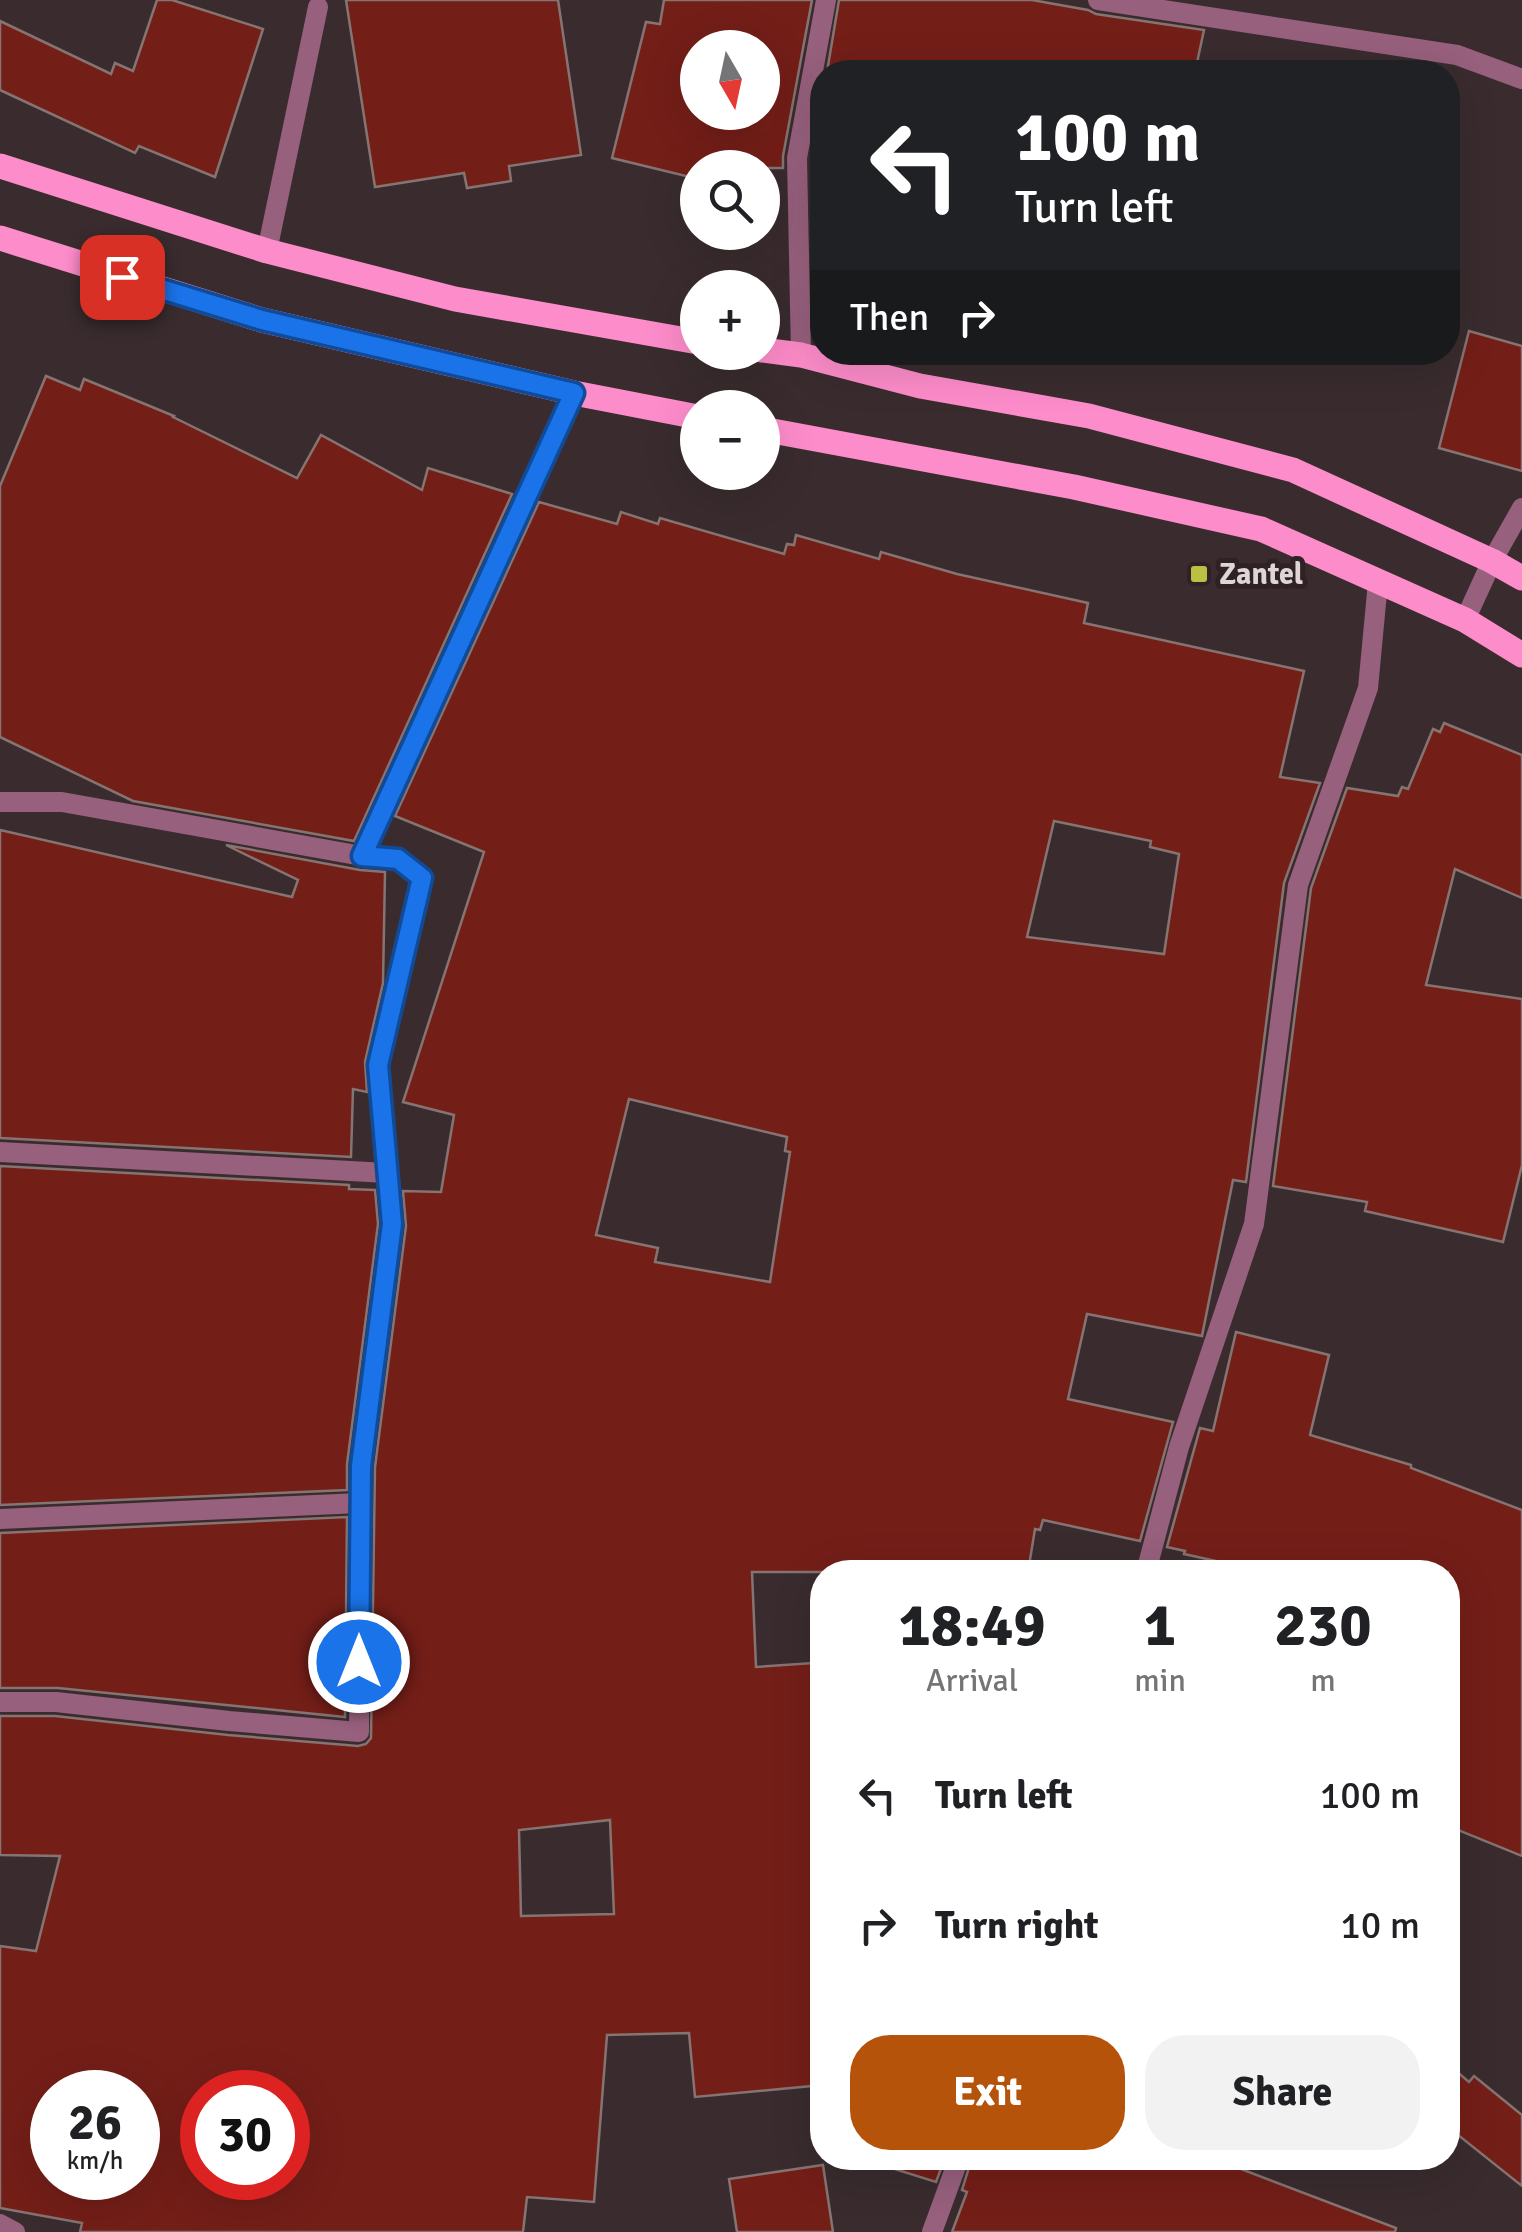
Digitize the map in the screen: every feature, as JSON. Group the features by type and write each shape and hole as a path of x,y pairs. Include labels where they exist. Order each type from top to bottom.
{"main road":[{"path":"0,166 267,252 455,299 680,339"},
{"path":"0,238 262,320 574,393 680,413"},
{"path":"780,352 810,357"},
{"path":"839,365 920,386 1089,416 1292,470 1522,578"},
{"path":"780,432 1074,487 1262,530 1465,620 1522,655"}],"street":[{"path":"815,60 826,0"},
{"path":"1098,0 1457,55 1522,78"},
{"path":"267,252 318,7"},
{"path":"801,355 797,158 810,87"},
{"path":"362,856 574,393"},
{"path":"1465,620 1522,508"},
{"path":"1149,1560 1178,1447 1254,1224 1298,885 1368,688 1378,582"},
{"path":"0,802 62,802 362,856 398,859 422,878 378,1065 392,1224 361,1466 360,1732 56,1702 0,1702"},
{"path":"0,1152 387,1174"},
{"path":"0,1520 360,1502"},
{"path":"932,2232 955,2170"},
{"path":"0,2224 15,2232"}],"building":[{"path":"157,0 172,0 263,29 215,177 139,146 135,153 0,90 0,21 111,74 115,63 133,71"},
{"path":"346,0 558,0 581,155 509,166 511,181 467,188 464,173 375,187"},
{"path":"664,0 812,0 783,168 780,150 680,150 680,175 612,158 646,22 660,24"},
{"path":"839,0 1032,0 1204,30 1198,60 829,60"},
{"path":"1469,331 1522,346 1522,471 1439,448"},
{"path":"46,376 80,390 84,379 174,416 297,478 321,435 422,490 428,468 512,494 354,841 133,801 0,737 0,486"},
{"path":"539,502 617,524 621,512 658,524 660,518 784,554 787,544 794,545 796,535 879,559 881,552 957,574 1088,603 1084,623 1304,671 1280,777 1320,783 1284,883 1246,1182 1233,1180 1202,1336 1087,1314 1068,1399 1173,1422 1140,1541 1043,1520 1040,1530 1035,1529 1030,1560 810,1560 810,1572 752,1572 756,1667 810,1663 810,2086 695,2097 689,2033 607,2035 594,2202 527,2197 523,2232 80,2232 82,2223 0,2208 0,1946 36,1951 60,1856 0,1855 0,1716 55,1716 358,1746 371,1738 375,1467 406,1226 403,1191 441,1192 454,1115 403,1102 484,852 395,816","holes":["1054,821 1151,841 1150,847 1179,854 1164,954 1027,937","629,1099 787,1137 785,1151 790,1152 770,1282 655,1262 658,1248 596,1235","610,1820 614,1914 521,1916 519,1830"]},
{"path":"1444,723 1522,755 1522,898 1455,869 1426,985 1522,999 1522,1165 1503,1242 1365,1211 1367,1202 1273,1186 1311,888 1347,788 1398,796 1402,787 1408,789 1433,729 1440,732"},
{"path":"0,830 292,897 298,880 226,845 385,872 383,983 365,1062 367,1092 353,1089 351,1157 0,1138"},
{"path":"0,1166 349,1185 349,1189 375,1190 378,1224 347,1464 347,1490 0,1505"},
{"path":"1236,1332 1329,1355 1310,1435 1411,1465 1522,1510 1522,1856 1460,1831 1460,1560 1211,1560 1167,1547 1200,1428 1213,1431"},
{"path":"347,1517 345,1717 58,1688 0,1688 0,1533"},
{"path":"1460,2074 1469,2082 1474,2076 1522,2115 1522,2186 1460,2137"},
{"path":"810,2167 824,2170 833,2232 737,2232 729,2179"},
{"path":"898,2170 940,2170 936,2182"},
{"path":"968,2170 1244,2170 1396,2228 1395,2232 952,2232 967,2192 962,2190"}],"place":[{"name":"Zantel","path":"1199,574"}],"route":[{"path":"122,277 262,320 574,393 362,856 398,859 422,878 378,1065 392,1224 361,1466 359,1662"}]}
